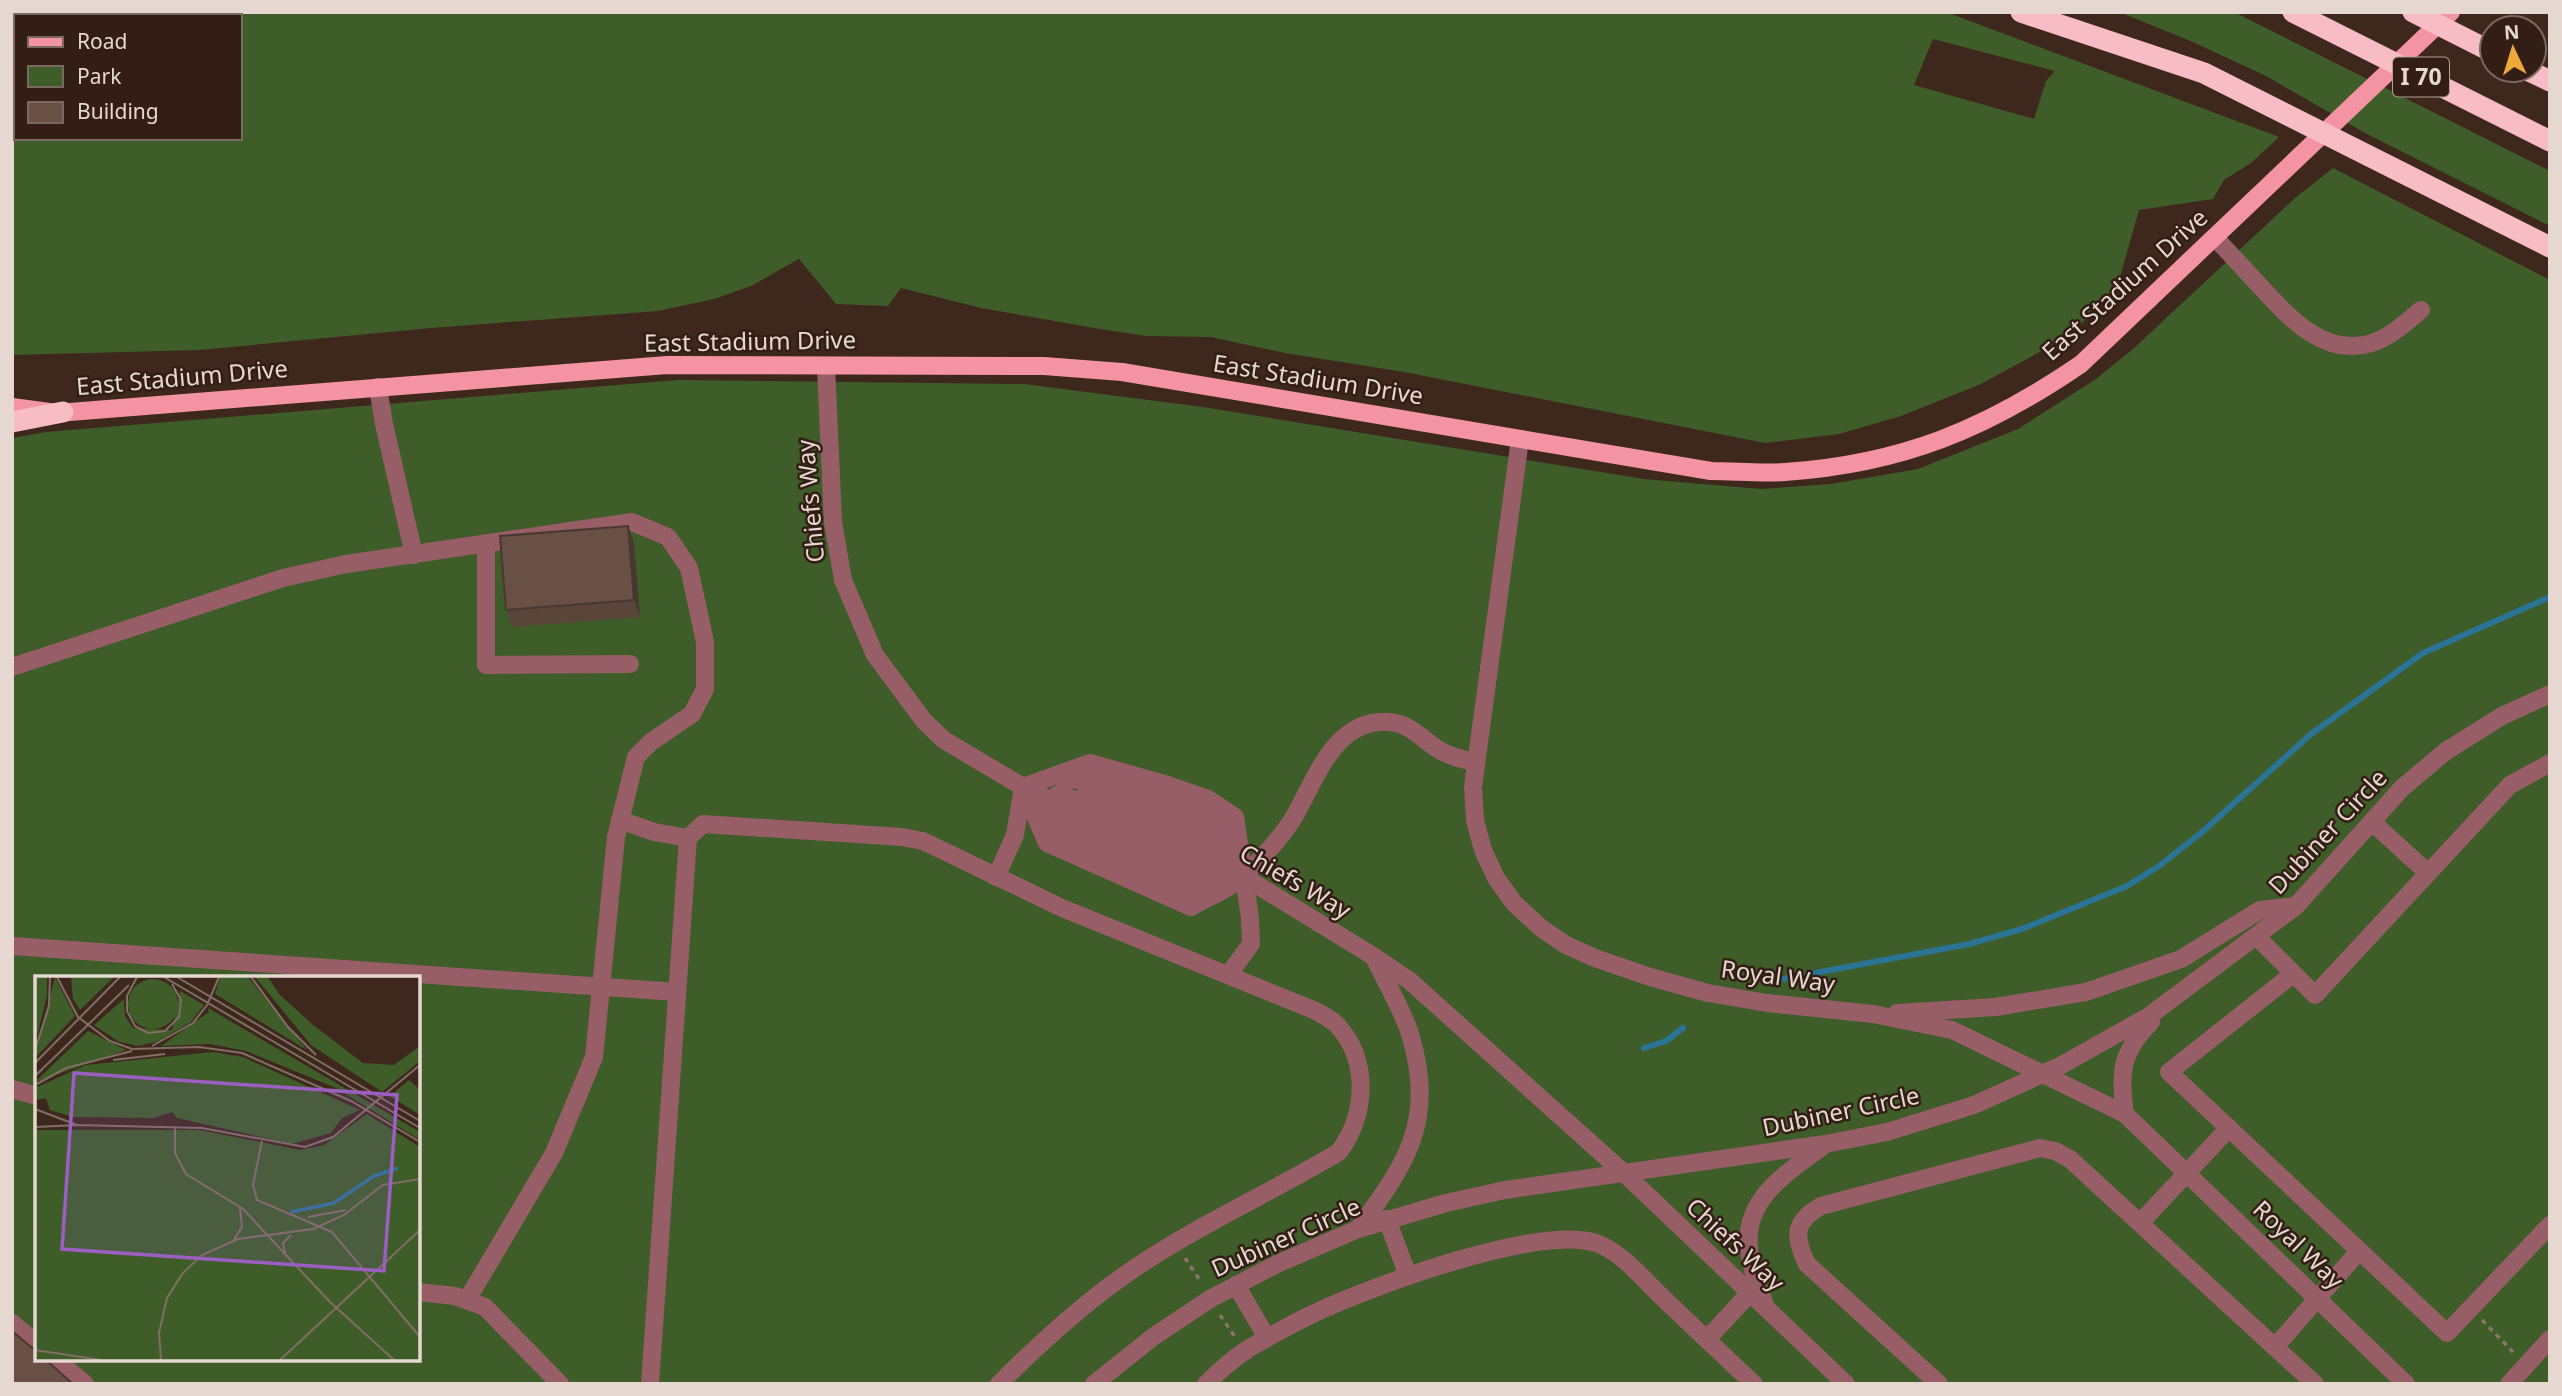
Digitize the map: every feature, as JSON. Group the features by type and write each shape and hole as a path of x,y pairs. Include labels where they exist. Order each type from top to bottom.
{"highway":[{"path":"2021,12 2204,73 2550,247"},
{"name":"I 70","path":"2293,12 2550,141"},
{"name":"I 70","path":"2413,12 2478,45"},
{"path":"12,422 62,412"}],"main road":[{"name":"East Stadium Drive","path":"12,407 62,412 667,365 1044,366 1122,372 1710,471 1784,472 1852,464 1919,448 1979,425 2036,395 2081,363 2451,12"}],"street":[{"path":"2215,237 2295,324 2315,337 2341,345 2370,344 2388,336 2421,310"},
{"name":"Chiefs Way","path":"826,366 833,522 844,580 875,655 924,721 944,740 1023,787 1077,813 1244,877 1410,981 1625,1174 1846,1384"},
{"path":"378,387 414,555"},
{"name":"Royal Way","path":"1520,439 1473,787 1475,820 1483,850 1496,878 1514,903 1541,928 1566,945 1650,977 1708,993 1767,1003 1872,1014 1952,1030 2125,1114 2406,1384"},
{"path":"12,667 200,603 283,578 346,564 632,522 667,537 689,568 705,642 705,689 692,714 651,742 636,757 616,837 594,1057 554,1153 467,1300"},
{"path":"486,545 486,665 630,664"},
{"name":"Dubiner Circle","path":"1094,1384 1164,1330 1236,1285 1358,1229 1505,1190 1825,1144 1887,1132 1973,1105 2045,1073 2113,1037 2172,999 2257,937 2296,906 2402,788 2446,751 2502,716 2550,694"},
{"path":"1023,787 1058,833 1198,892 1244,877 1293,819 1306,792 1335,746 1362,726 1376,722 1401,724 1452,757 1475,762"},
{"path":"2257,937 2315,995 2510,785 2550,763"},
{"path":"1023,787 1090,764 1208,799 1236,817 1251,944 1228,975"},
{"path":"1023,787 1088,788 1170,816 1215,836 1244,877"},
{"path":"996,877 1015,835 1023,787"},
{"path":"620,820 653,832 688,838"},
{"path":"2372,822 2428,873"},
{"path":"650,1384 688,838 704,824 902,837 923,841 1062,908 1316,1010 1338,1025 1353,1049 1361,1075 1361,1097 1351,1135 1339,1152 1130,1271 1061,1323 999,1384"},
{"path":"1872,1014 1996,1007 2086,992 2182,959 2260,910 2296,906"},
{"path":"12,946 677,992"},
{"path":"1358,1229 1393,1182 1409,1152 1417,1128 1418,1110 1418,1077 1411,1035 1373,956"},
{"path":"2293,974 2169,1072 2447,1333 2550,1224"},
{"path":"2125,1114 2121,1073 2125,1058 2135,1037 2172,999"},
{"path":"12,1089 35,1095"},
{"path":"2140,1223 2228,1128"},
{"path":"1766,1308 1748,1246 1753,1216 1767,1189 1825,1144"},
{"path":"1938,1384 1807,1264 1798,1246 1798,1229 1806,1214 1821,1206 2040,1149 2055,1151 2070,1159 2315,1384"},
{"path":"1387,1220 1408,1276"},
{"path":"1206,1384 1224,1367 1267,1338 1316,1312 1408,1276 1501,1249 1536,1242 1585,1239 1600,1244 1622,1258 1754,1384"},
{"path":"2275,1347 2359,1251"},
{"path":"1236,1285 1267,1338"},
{"path":"420,1292 455,1296 485,1307 560,1384"},
{"path":"1707,1339 1750,1293"},
{"path":"12,1323 35,1342"},
{"path":"2509,1384 2550,1339"},
{"path":"57,1361 85,1384"}],"path":[{"path":"1176,1243 1201,1282"},
{"path":"1219,1314 1238,1342"},
{"path":"2492,1330 2517,1357"}],"green space":[{"path":"12,12 1946,12 2279,137 2251,163 2224,180 2213,199 2139,210 2116,291 2067,337 1981,384 1901,416 1839,434 1765,443 1211,337 1146,336 1094,328 981,308 901,288 888,306 836,304 799,259 751,286 714,299 658,311 431,328 200,350 12,355","holes":["1933,39 2055,71 2046,81 2034,119 1914,85"]},
{"path":"2119,12 2234,12 2550,171 2550,226 2365,133 2266,76"},
{"path":"2333,168 2550,280 2550,1384 12,1384 12,438 46,432 678,380 1024,384 1203,407 1644,479 1761,489 1831,484 1918,469 2018,429 2096,379 2133,349 2295,198"}],"building":[{"path":"628,526 634,600 506,610 500,536"},
{"path":"12,1331 35,1350 35,1361 47,1361 73,1384 12,1384"}],"waterway":[{"path":"1767,982 1969,944 2022,929 2127,886 2159,866 2201,833 2311,734 2423,653 2550,597"},
{"path":"1644,1048 1666,1041 1683,1028"}]}
